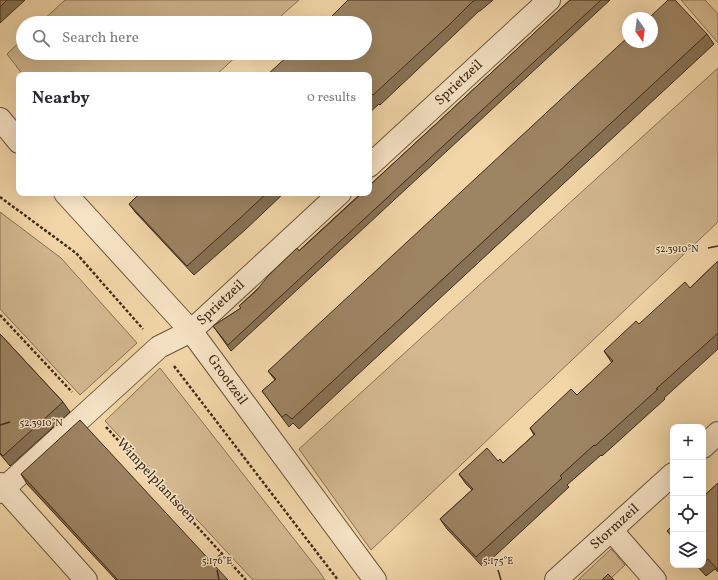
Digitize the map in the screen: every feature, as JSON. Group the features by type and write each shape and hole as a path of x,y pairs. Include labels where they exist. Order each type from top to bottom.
{"street":[{"name":"Sprietzeil","path":"372,163 549,0"},
{"name":"Grootzeil","path":"68,196 191,331 375,580"},
{"name":"Sprietzeil","path":"159,347 191,331 337,196"},
{"path":"86,580 1,488 159,347"},
{"path":"706,444 718,433"},
{"name":"Stormzeil","path":"556,580 612,531 670,477"},
{"path":"612,531 655,580"}],"path":[{"path":"0,196 76,253 159,347 338,580"},
{"name":"Wimpelplantsoen","path":"0,315 89,409 246,580"},
{"path":"210,564 222,554"}],"shaded area":[{"path":"65,0 299,0 281,16 48,16"},
{"path":"681,0 705,0 718,14 718,43"},
{"path":"16,46 16,60 232,60 219,72 21,72 7,54"},
{"path":"718,68 718,222 371,550 299,449"},
{"path":"0,212 61,258 137,343 80,395 0,309"},
{"path":"160,368 325,580 253,580 105,421"},
{"path":"611,549 625,565 609,580 578,580"}],"building":[{"path":"0,0 7,0 0,7"},
{"path":"348,0 475,0 373,95 372,72 270,72 283,60 372,60 372,16 332,16"},
{"path":"570,0 601,0 228,345 213,326 241,308 239,306 257,290 268,276 297,248 299,251 359,196 372,196 372,183"},
{"path":"668,0 675,0 707,34 292,419 286,414 282,417 262,391 276,379 268,371 622,43 622,48 658,48 658,12 655,12"},
{"path":"137,196 264,196 187,266 129,204"},
{"path":"718,261 718,333 656,389 658,389 560,476 562,478 476,557 440,519 473,489 459,474 487,448 498,461 500,459 503,463 535,434 530,428 571,389 577,395 613,361 604,351 636,321 639,324 685,282 690,288"},
{"path":"0,334 63,402 3,456 0,453"},
{"path":"80,420 228,580 118,580 21,474"},
{"path":"718,483 718,570 708,559 706,561 706,494"},
{"path":"608,574 614,580 602,580"}]}
